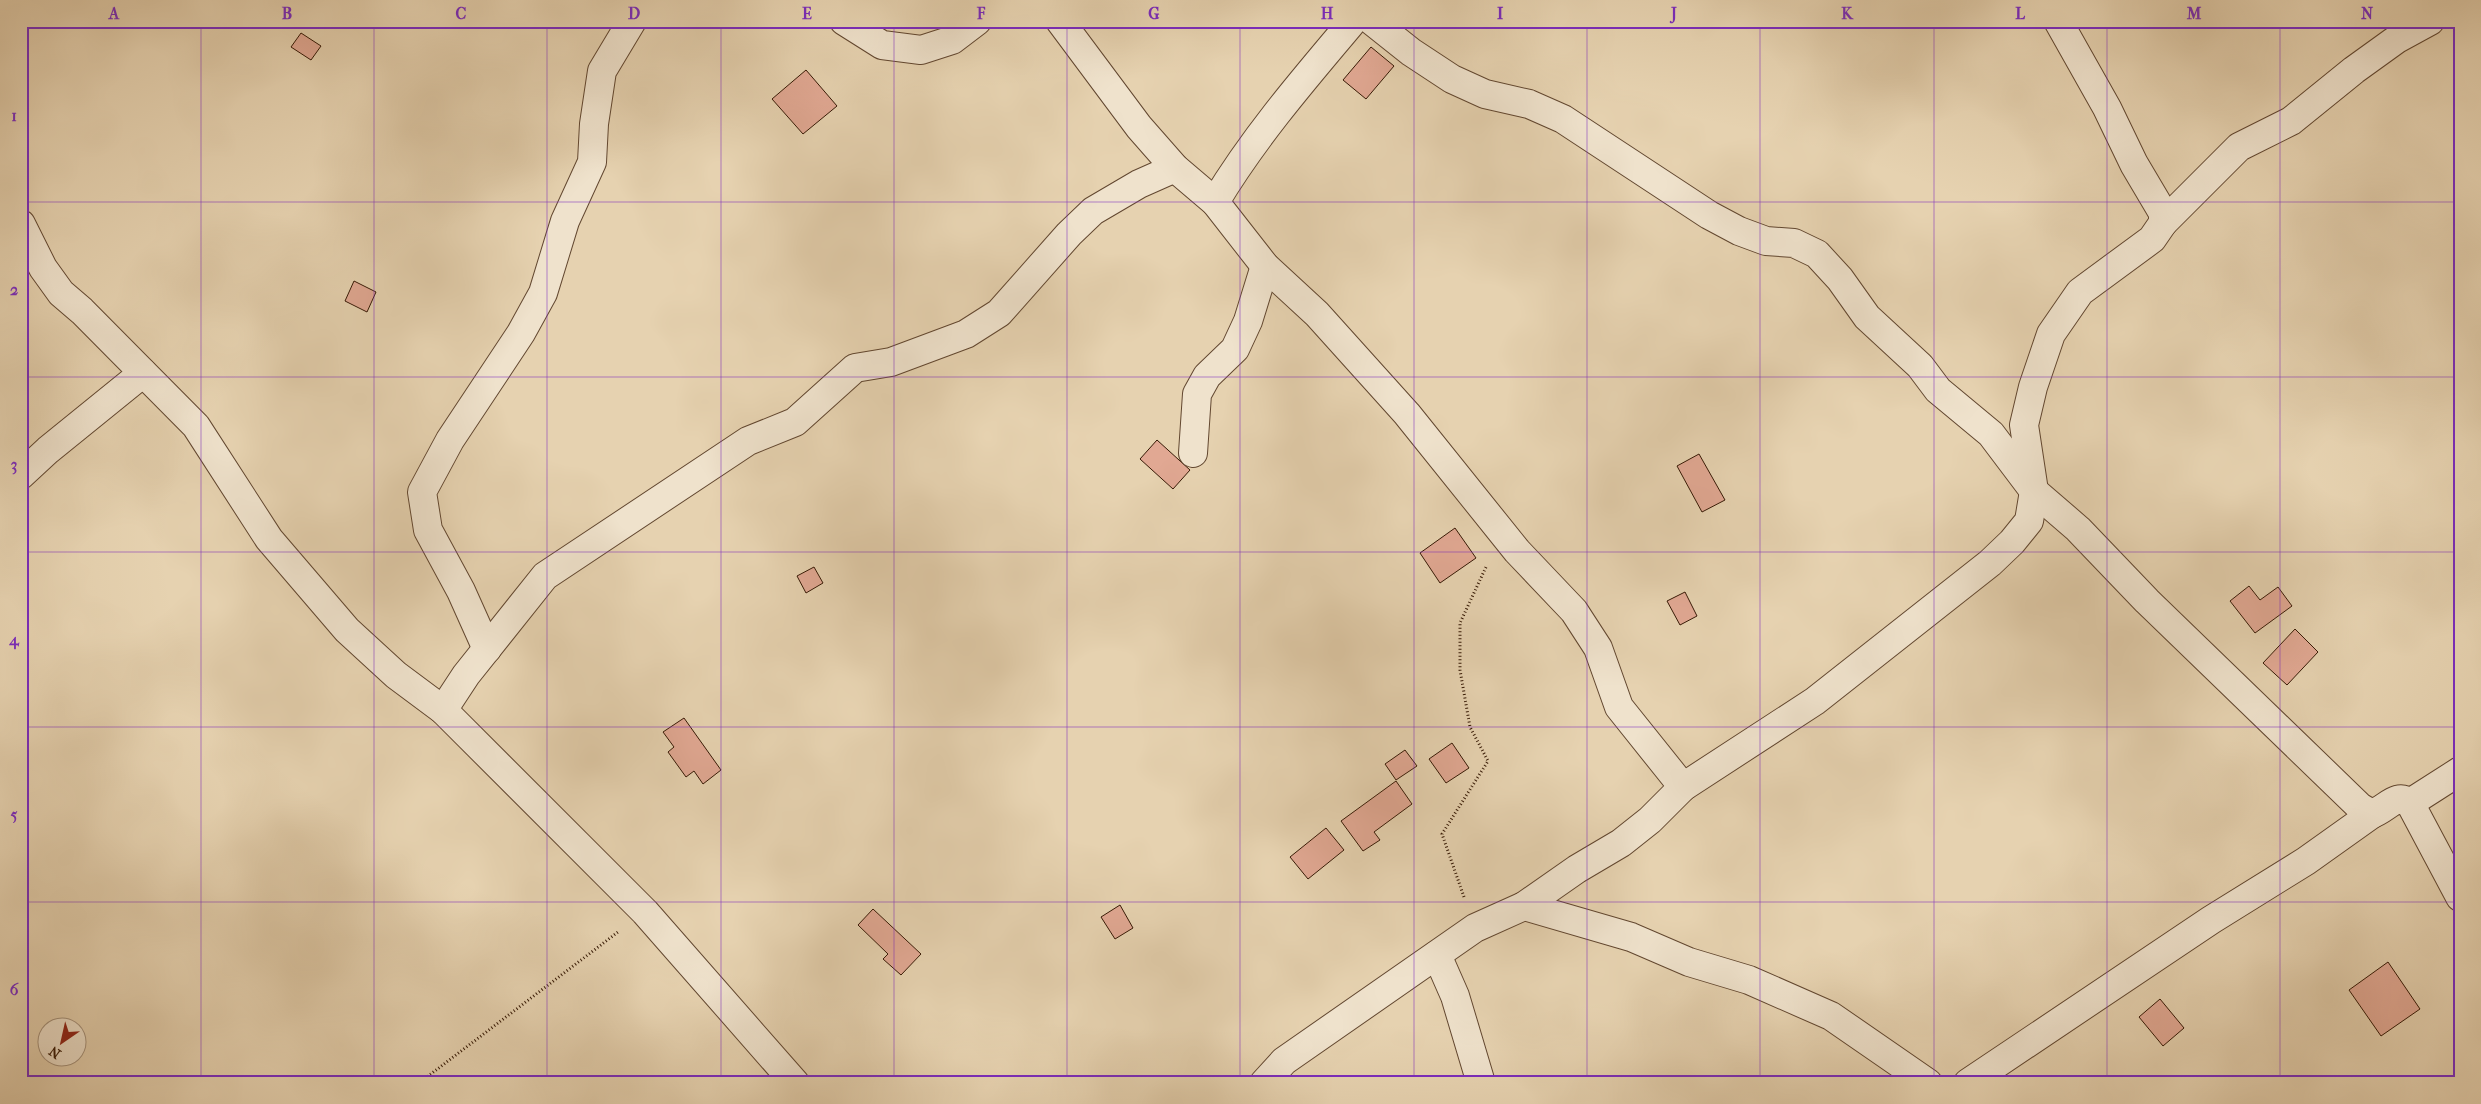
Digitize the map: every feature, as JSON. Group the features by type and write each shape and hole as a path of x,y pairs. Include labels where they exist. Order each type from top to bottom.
{"street":[{"path":"487,649 461,591 428,530 422,492 450,440 521,333 543,293 565,221 592,162 594,124 602,71 632,21"},
{"path":"844,21 882,45 921,50 952,40 977,21"},
{"path":"1060,21 1139,126 1175,168 1214,202 1265,266 1317,314 1408,414 1517,551 1574,611 1598,648 1619,707 1683,787"},
{"path":"1214,202 1244,156 1292,93 1353,21"},
{"path":"1372,21 1411,52 1452,79 1485,94 1529,104 1564,118 1709,215 1757,237 1766,240 1794,243 1818,254 1840,279 1866,317 1920,366 1938,390 1991,434 2034,491 2078,529 2147,601 2360,808 2372,814"},
{"path":"2058,21 2107,108 2134,164 2163,212 2164,224"},
{"path":"1264,1083 1284,1060 1475,928 1524,906 1577,868 1621,843 1662,810 1683,787 1815,701 1990,563 2012,542 2029,521 2034,491 2024,425 2033,387 2052,334 2080,292 2152,239 2164,224 2239,147 2291,121 2354,70 2397,39 2430,21"},
{"path":"443,710 466,675 545,576 591,543 648,509 748,441 795,422 855,368 891,362 966,334 999,313 1032,279 1069,234 1093,211 1139,184 1175,168"},
{"path":"21,224 43,268 60,292 196,426 269,539 347,630 396,675 443,710 644,912 795,1083"},
{"path":"1193,453 1197,394 1207,376 1235,349 1248,321 1265,266"},
{"path":"21,475 48,450 143,373"},
{"path":"2410,803 2460,771"},
{"path":"1968,1083 2211,920 2306,861 2372,814 2382,811 2399,798 2404,798 2410,803 2460,898"},
{"path":"1524,906 1631,937 1689,962 1749,980 1831,1016 1928,1083"},
{"path":"1437,955 1455,996 1481,1083"}],"path":[{"path":"1475,928 1442,834 1488,761 1470,727 1460,670 1460,623 1490,558 1517,551"},
{"path":"419,1083 644,912"}],"building":[{"path":"301,33 321,46 311,60 291,47"},
{"path":"1371,47 1394,66 1366,99 1343,80"},
{"path":"806,70 837,106 803,134 772,99"},
{"path":"354,281 376,292 367,312 345,301"},
{"path":"1157,440 1190,470 1173,489 1140,459"},
{"path":"1699,454 1725,500 1702,512 1677,466"},
{"path":"1455,528 1476,558 1440,583 1420,553"},
{"path":"814,567 823,583 806,593 797,576"},
{"path":"2249,586 2260,600 2278,587 2292,606 2255,633 2230,601"},
{"path":"1685,592 1697,616 1680,625 1667,601"},
{"path":"2295,629 2318,652 2287,685 2263,663"},
{"path":"684,718 721,770 703,784 694,771 686,777 668,752 674,747 663,732"},
{"path":"1452,743 1469,768 1446,783 1429,759"},
{"path":"1405,750 1417,766 1396,780 1385,764"},
{"path":"1396,781 1412,804 1374,832 1380,840 1363,851 1341,821"},
{"path":"1326,828 1344,850 1308,879 1290,857"},
{"path":"1120,905 1133,928 1115,939 1101,917"},
{"path":"873,909 921,954 901,975 883,959 888,954 858,925"},
{"path":"2388,962 2420,1009 2381,1036 2349,990"},
{"path":"2160,999 2184,1028 2163,1046 2139,1017"}]}
